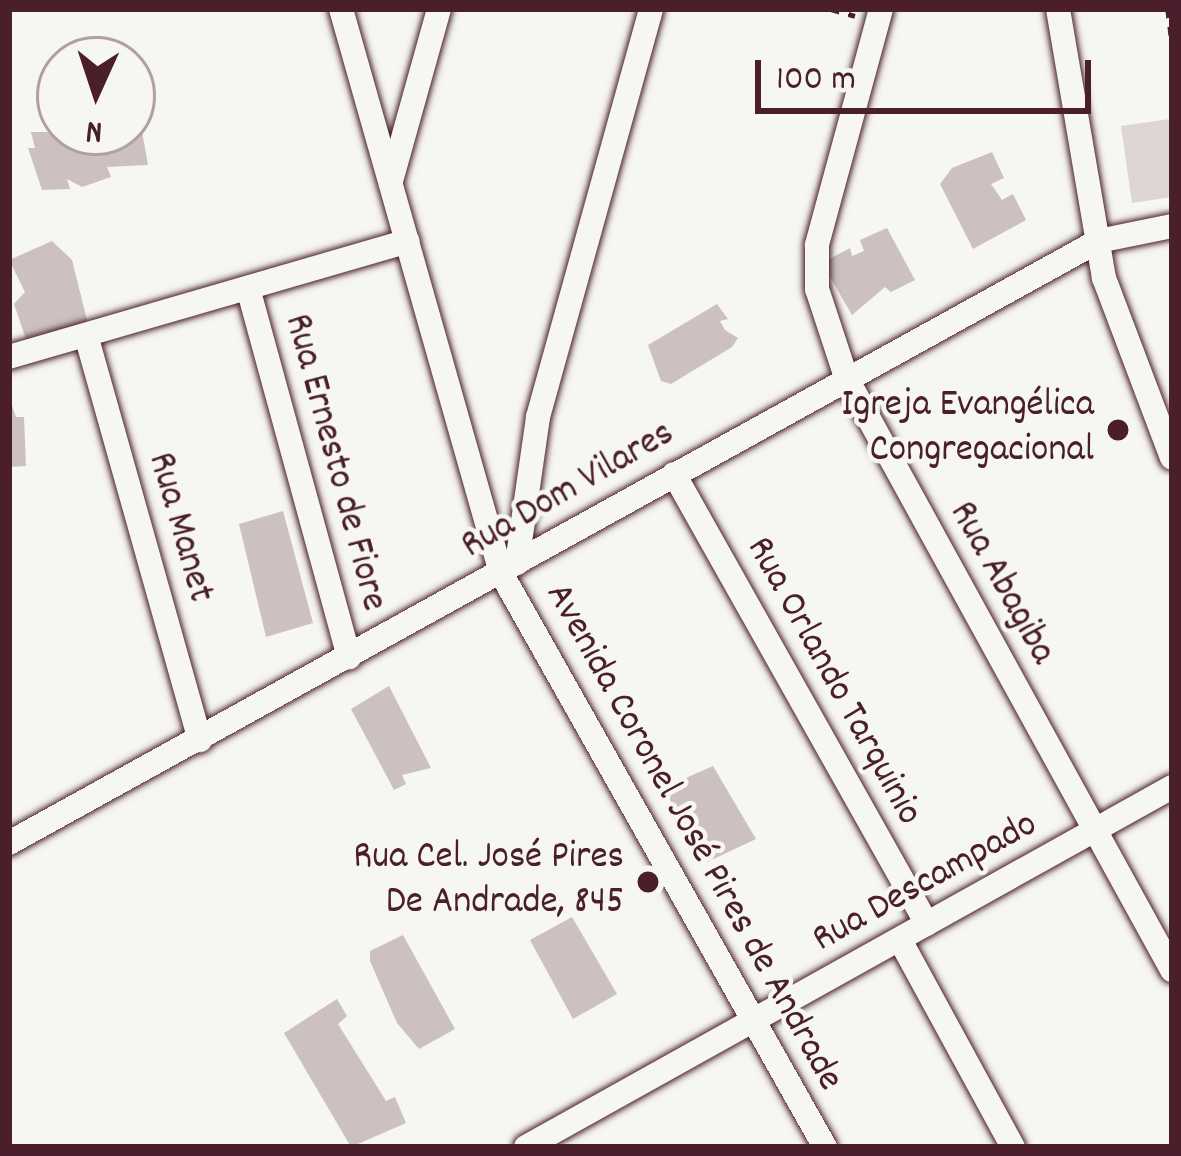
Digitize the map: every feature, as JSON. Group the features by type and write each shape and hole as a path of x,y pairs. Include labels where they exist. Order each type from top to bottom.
{"street":[{"name":"Avenida Coronel José Pires de Andrade","path":"341,9 509,568 825,1147"},
{"path":"390,184 439,9"},
{"path":"509,568 538,417 651,9"},
{"name":"Rua Abagiba","path":"881,9 817,245 818,289 846,377 1172,970"},
{"path":"1058,9 1113,315 1172,458"},
{"name":"Rua Dom Vilares","path":"9,843 1098,241 1172,226"},
{"path":"9,357 407,241"},
{"name":"Rua Ernesto de Fiore","path":"248,288 349,657"},
{"name":"Rua Manet","path":"86,335 200,740"},
{"name":"Rua Orlando Tarquinio","path":"674,474 927,924"},
{"name":"Rua Descampado","path":"526,1147 1172,787"},
{"path":"900,940 1013,1147"}],"path":[{"path":"1168,9 1172,40"}],"shaded area":[{"path":"1170,119 1172,197 1132,203 1121,126"}],"building":[{"path":"31,132 36,132 36,156 146,156 148,165 107,167 111,177 82,187 67,179 70,189 42,190 28,148 35,148"},
{"path":"992,152 1004,178 991,184 1002,200 1013,194 1026,220 973,249 940,184 952,168"},
{"path":"887,228 915,280 891,292 885,287 852,315 822,263 850,248 852,256 864,251 860,240"},
{"path":"52,241 72,260 89,328 27,342 14,304 25,292 9,260"},
{"path":"717,304 728,319 720,321 725,330 738,338 732,347 671,384 661,381 648,345"},
{"path":"9,397 16,417 24,417 26,466 9,467"},
{"path":"283,511 313,623 266,637 239,524"},
{"path":"389,686 431,768 402,775 406,784 394,790 351,709"},
{"path":"713,766 756,839 707,862 663,788"},
{"path":"572,917 617,994 573,1019 530,940"},
{"path":"403,935 455,1029 419,1049 397,1023 370,961 370,951"},
{"path":"337,999 347,1016 338,1024 386,1101 395,1097 406,1123 351,1147 284,1033"}],"place":[{"name":"Igreja Evangélica Congregacional","path":"1118,430"},
{"name":"Rua Cel. José Pires De Andrade, 845","path":"648,882"}]}
